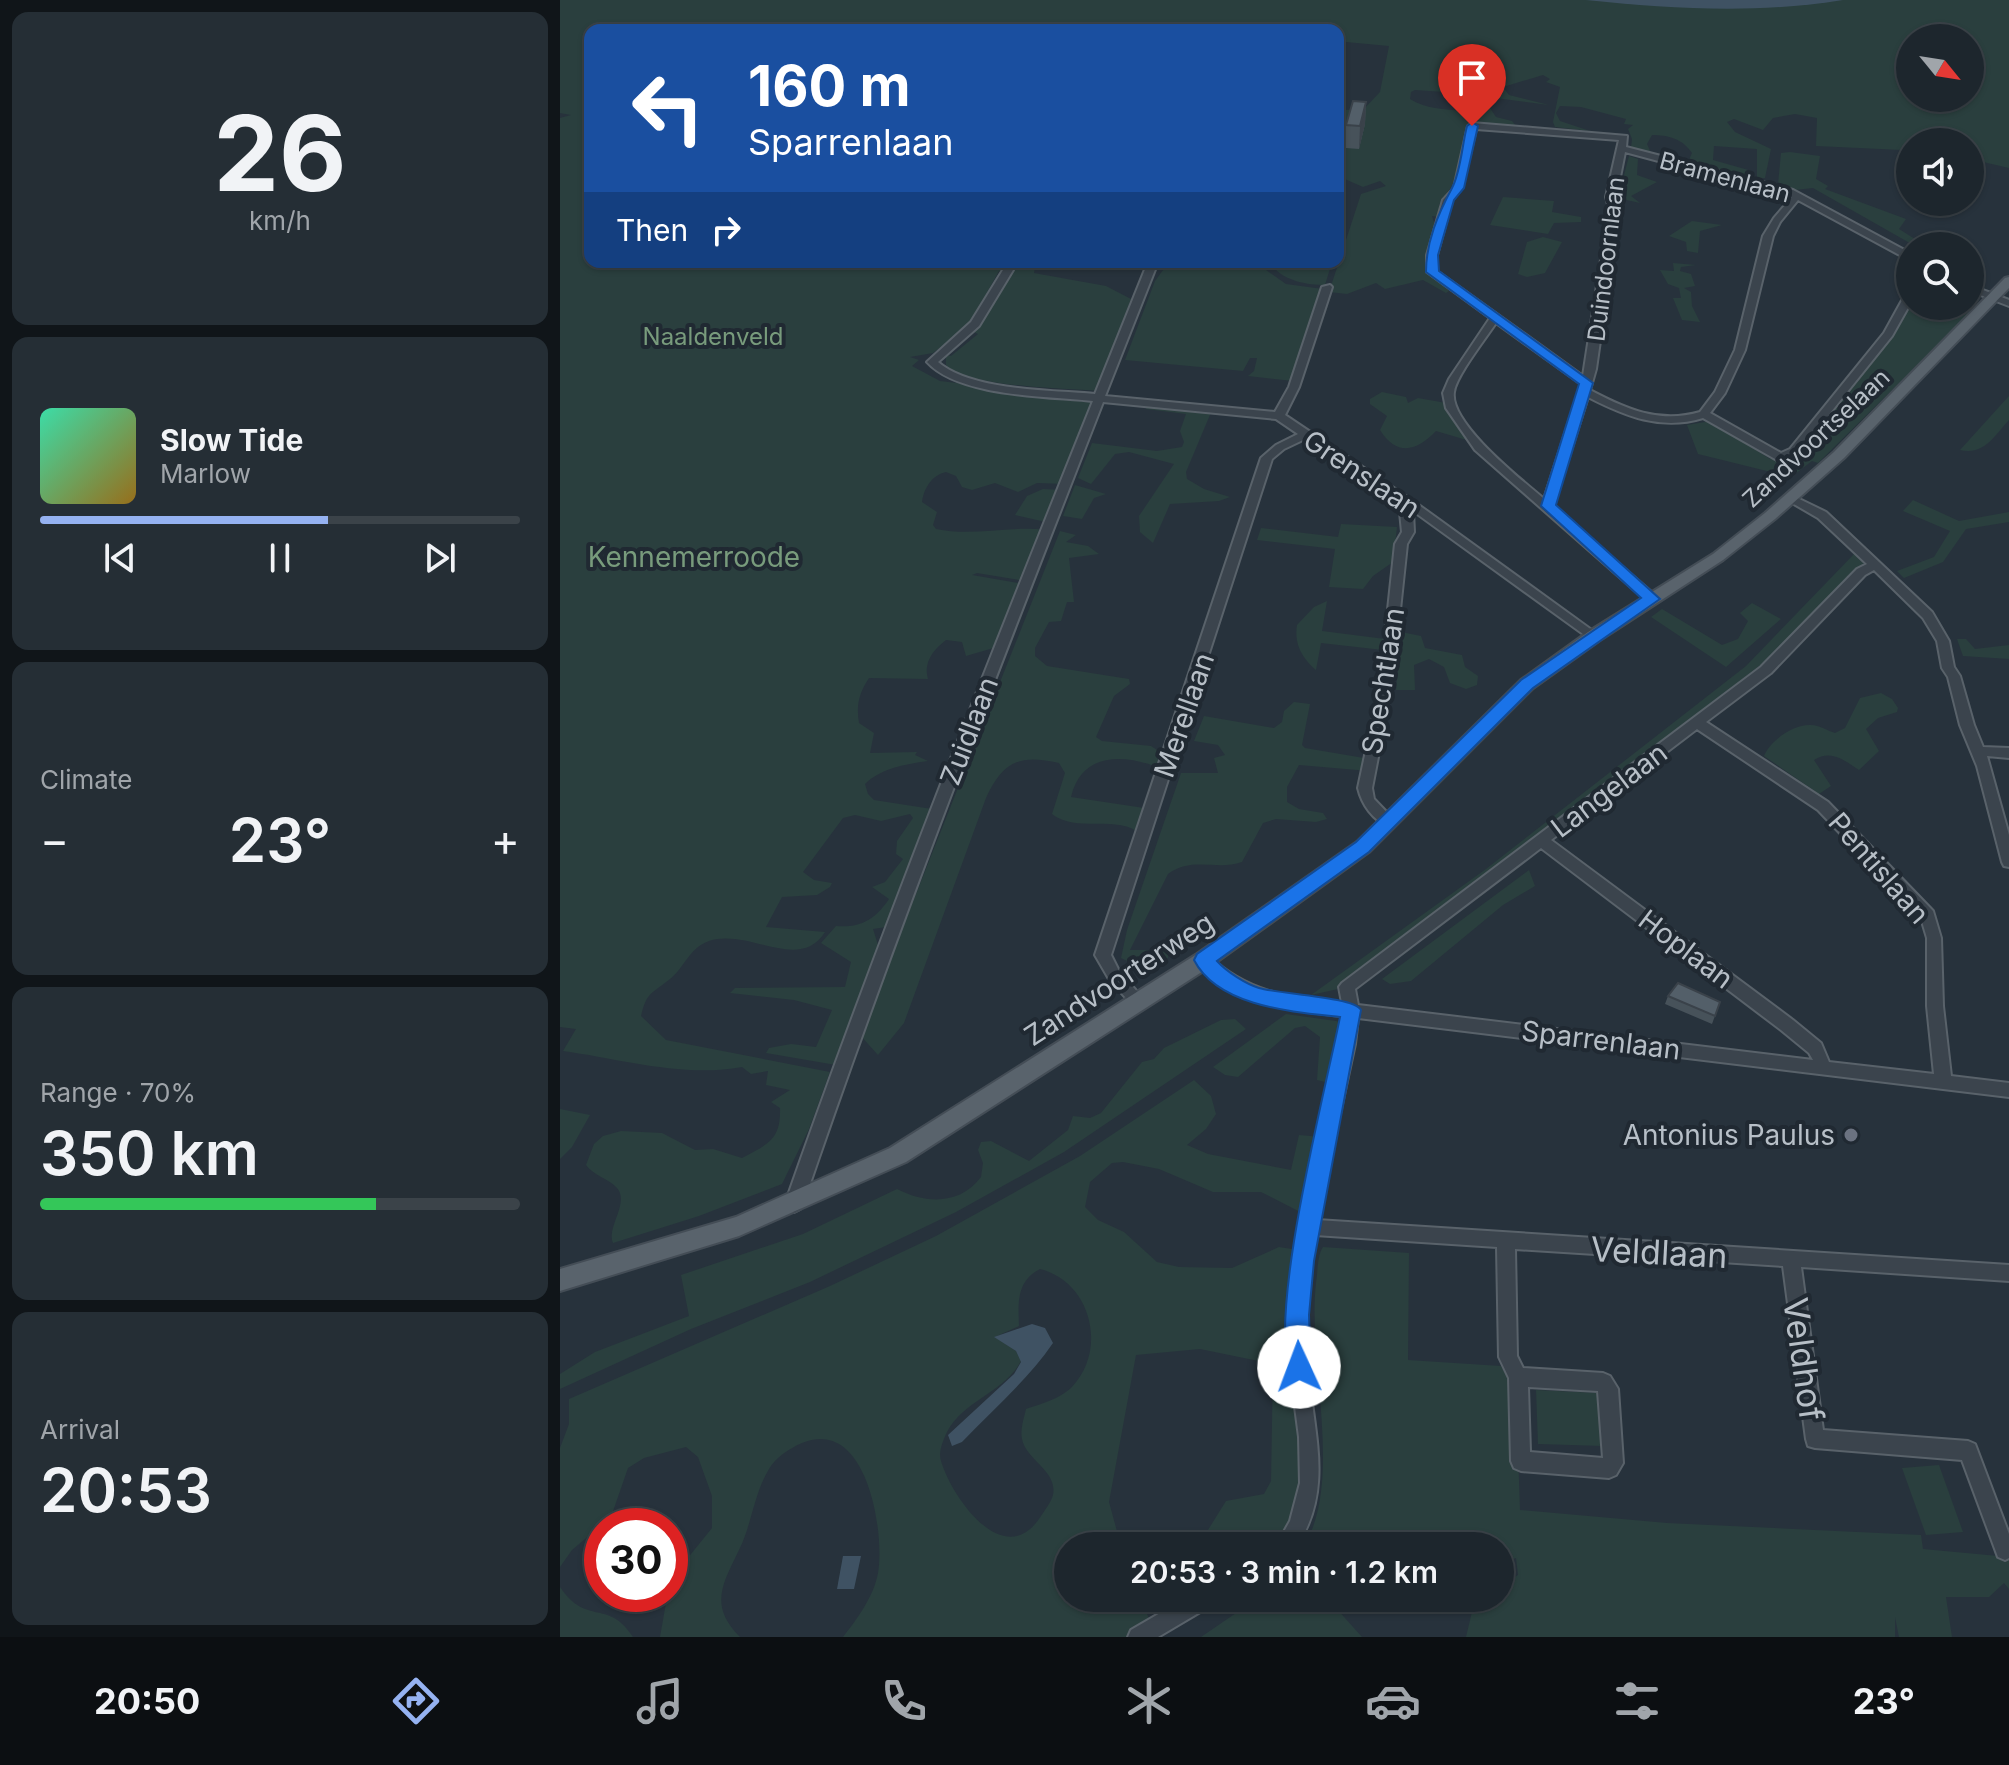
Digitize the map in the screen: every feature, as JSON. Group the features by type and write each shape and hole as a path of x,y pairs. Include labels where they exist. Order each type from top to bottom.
{"main road":[{"name":"Zandvoortselaan","path":"1644,603 1718,557 1791,498 1839,455 2009,281"},
{"name":"Zandvoorterweg","path":"560,1280 684,1244 794,1204 898,1155 1139,1003 1348,858 1389,822 1506,703 1594,636 1644,603"}],"street":[{"name":"Bramenlaan","path":"1494,319 1436,277 1431,267 1447,205 1458,188 1472,126 1623,140 1797,196 1896,249"},
{"name":"Duindoornlaan","path":"1548,506 1585,387 1606,279 1614,208 1611,197 1623,140"},
{"path":"1644,603 1548,506 1479,448 1451,408 1448,393 1494,319 1623,412 1660,423 1688,420 1704,414 1730,374 1745,339 1769,234 1797,196"},
{"name":"Zuidlaan","path":"794,1204 935,817 1151,268"},
{"name":"Grenslaan","path":"1008,270 975,324 932,362 950,376 970,383 1279,416 1412,505 1594,636"},
{"path":"1279,416 1294,387 1327,287"},
{"path":"1984,294 2009,303"},
{"name":"Zandvoortselaan","path":"1704,414 1781,458 1794,451 1896,320"},
{"name":"Merellaan","path":"1139,1003 1114,975 1103,955 1267,458 1280,447 1304,435"},
{"path":"1791,498 1822,515 1928,615 1943,641 1948,668 1954,676 1976,751 1984,766 2009,862"},
{"name":"Spechtlaan","path":"1389,822 1368,801 1365,788 1386,685 1401,544 1408,532 1406,512 1412,505"},
{"path":"1408,532 1441,528"},
{"name":"Langelaan","path":"1351,1010 1347,987 1766,670 1861,572 1876,564"},
{"name":"Pentislaan","path":"1698,723 1823,806 1928,915 1934,938 1935,1006 1943,1081"},
{"path":"1976,751 2009,753"},
{"name":"Hoplaan","path":"1542,841 1787,1025 1815,1048 1823,1065"},
{"name":"Sparrenlaan","path":"1204,960 1214,971 1250,994 1285,1003 1823,1065 2009,1090"},
{"path":"1294,1532 1301,1518 1311,1461 1299,1367 1297,1315 1309,1227 1351,1010"},
{"name":"Veldlaan","path":"1309,1227 1506,1243 2009,1273"},
{"path":"1506,1243 1508,1357 1518,1377 1521,1461 1609,1468 1613,1463 1609,1389 1603,1382 1518,1377"},
{"name":"Veldhof","path":"1791,1259 1815,1439 1968,1451 2005,1550"},
{"path":"1138,1637 1181,1612"}],"green space":[{"path":"560,0 2009,0 2009,168 1984,162 1984,128 1896,128 1896,150 1816,146 1817,118 1795,114 1773,118 1763,130 1734,119 1727,122 1735,132 1771,149 1765,178 1757,178 1757,149 1714,146 1713,160 1752,171 1746,177 1688,162 1692,153 1680,141 1669,137 1652,135 1647,144 1651,153 1631,148 1628,129 1633,125 1624,124 1626,119 1581,107 1560,106 1556,113 1560,121 1590,131 1555,127 1553,122 1560,87 1546,82 1550,79 1543,75 1503,87 1509,95 1549,105 1488,97 1486,102 1496,117 1512,121 1517,127 1478,124 1478,115 1471,117 1454,183 1439,205 1439,217 1432,216 1436,229 1429,272 1449,291 1446,293 1423,280 1385,289 1376,283 1347,294 1329,292 1337,268 1344,268 1344,246 1361,194 1386,186 1380,181 1363,187 1344,179 1344,110 1362,111 1380,92 1389,46 1346,42 1344,46 1344,24 584,24 584,268 1035,268 1034,273 1106,286 1131,299 1097,391 993,382 973,378 946,365 946,355 951,356 978,334 974,332 1008,270 999,271 969,325 933,353 910,357 919,360 912,366 940,381 1094,400 1070,460 1065,484 1037,483 1018,492 995,483 972,490 962,487 956,476 946,472 933,479 925,492 922,502 937,512 933,525 936,529 964,532 1047,530 1025,581 977,573 972,575 1024,584 997,647 966,656 962,642 946,640 930,657 928,679 869,678 861,694 859,723 874,733 870,753 917,752 915,755 928,761 886,770 865,784 868,794 874,800 932,809 886,927 873,929 879,948 836,1065 766,1053 769,1048 791,1044 816,1047 832,1010 794,1000 730,993 735,988 845,987 851,962 821,943 836,926 860,924 878,912 889,899 872,887 885,882 903,859 896,854 897,841 913,818 910,814 881,821 855,815 843,818 803,872 814,880 832,883 830,887 817,895 782,897 766,927 825,932 814,944 802,949 787,949 740,940 709,941 697,948 646,1002 641,1016 666,1040 830,1072 809,1129 782,1184 699,1216 613,1243 612,1230 620,1208 620,1194 617,1188 586,1165 594,1144 603,1136 621,1131 662,1133 695,1150 713,1149 742,1158 771,1140 778,1127 780,1108 771,1102 790,1090 766,1085 768,1071 751,1074 742,1067 675,1069 563,1051 576,1029 560,1027 560,118 571,115 560,113","holes":["1472,64 1480,64 1485,78 1492,78 1481,94 1450,79 1453,74 1470,71","1415,90 1459,93 1464,107 1462,111 1429,107 1410,99 1411,92"]},
{"path":"1781,153 1820,156 1816,179 1828,186 1825,189 1906,219 1899,229 1904,232 1896,232 1896,235 1813,188 1795,190 1778,184"},
{"path":"1629,156 1638,159 1637,175 1657,182 1631,196 1640,203 1618,198"},
{"path":"1503,197 1554,201 1552,212 1581,217 1581,222 1554,223 1548,234 1490,225"},
{"path":"1692,221 1722,225 1700,231 1698,253 1687,251 1686,242 1669,236"},
{"path":"1543,237 1562,242 1545,273 1527,277 1518,274 1527,242"},
{"path":"1673,263 1696,265 1681,267 1680,271 1691,274 1695,286 1684,288 1691,292 1692,306 1700,322 1682,320 1673,298 1681,298 1679,288 1668,284 1660,270 1674,271"},
{"path":"1165,268 1267,268 1286,284 1323,289 1293,381 1248,376 1254,371 1257,358 1250,358 1243,371 1125,360 1155,281"},
{"path":"1274,268 1330,268 1325,285 1304,283"},
{"path":"1897,320 1963,320 1818,463 1812,461 1791,477 1698,454 1687,425 1711,421 1770,459 1789,459 1856,378"},
{"path":"1382,392 1406,397 1408,403 1418,398 1446,403 1470,441 1436,431 1414,447 1393,444 1380,430 1387,416 1370,404 1370,399"},
{"path":"2009,396 2009,420 1994,438 1976,450 1960,450"},
{"path":"1148,403 1212,410 1186,472 1187,479 1204,489 1230,497 1219,501 1170,504 1153,543 1140,532 1139,516 1174,464 1129,452 1115,454 1091,484 1078,478 1092,443 1157,451 1182,447 1184,442 1180,431 1186,414 1146,409"},
{"path":"1075,485 1106,494 1094,498 1082,519 1063,516"},
{"path":"1043,489 1062,490 1050,523 1015,515 1027,496"},
{"path":"1913,500 1959,521 2009,512 2009,522 1966,529 1943,562 1904,578 1897,571 1934,557 1950,531 1903,511"},
{"path":"1341,524 1397,527 1393,562 1373,576 1363,589 1329,587 1335,549 1257,540 1261,528 1338,537"},
{"path":"1060,531 1076,535 1066,542 1088,546 1099,554 1069,558 1074,602 1067,602 1061,621 1049,622 1035,648 1035,656 1047,666 1129,679 1130,684 1114,696 1096,737 1102,741 1151,746 1160,752 1165,770 1136,761 1108,760 1085,771 1071,797 1151,809 1142,835 1121,825 1074,823 1052,814 1065,773 1059,763 1023,760 1006,768 986,798 904,1023 878,1055 860,1035"},
{"path":"1855,553 1866,563 1762,664 1338,989 1311,995 1486,869 1746,666"},
{"path":"1327,601 1322,631 1385,639 1383,650 1321,643 1316,670 1300,650 1297,625 1314,607"},
{"path":"1752,603 1781,619 1726,667 1651,617 1662,609 1722,645 1738,639 1748,621 1740,613"},
{"path":"1401,632 1421,636 1425,648 1462,655 1465,667 1478,676 1477,685 1466,689 1450,683 1444,667 1429,659 1414,665 1415,690 1396,690"},
{"path":"1957,639 1966,639 1975,649 2009,645 2009,659 1963,656"},
{"path":"1881,693 1892,699 1898,708 1897,712 1878,718 1866,729 1879,751 1859,770 1832,756 1814,760 1831,786 1819,794 1764,756 1777,739 1797,727 1814,725 1835,733 1845,728 1860,698"},
{"path":"1294,702 1310,704 1302,745 1305,748 1370,759 1369,771 1299,765 1287,787 1287,802 1299,809 1323,813 1327,819 1316,822 1276,819 1263,823 1242,862 1186,866 1168,874 1130,950 1168,950 1168,958 1146,970 1121,958 1127,930 1181,773 1218,773 1214,758 1225,755 1218,745 1194,741 1204,716 1274,728 1282,722 1284,711"},
{"path":"1529,870 1535,886 1503,905 1411,981 1390,984 1382,979"},
{"path":"1286,1014 1343,1022 1333,1084 1317,1080 1320,1037 1305,1026 1295,1028 1238,1077 1225,1075 1213,1067"},
{"path":"1235,1019 1246,1029 1064,1152 956,1212 810,1282 691,1329 560,1389 560,1374 595,1352 689,1316 681,1275 803,1234 897,1189 931,1199 963,1193 981,1177 983,1163 978,1150 981,1142 991,1141 1029,1161 1068,1130 1073,1116 1090,1118 1101,1113 1142,1062 1154,1059 1164,1048 1221,1020"},
{"path":"1194,1080 1211,1096 1216,1114 1206,1129 1187,1145 1208,1154 1291,1170 1299,1135 1322,1137 1308,1216 1261,1192 1213,1192 1159,1169 1123,1162 1112,1163 1090,1182 1085,1207 1098,1220 1124,1232 1157,1262 1179,1267 1232,1268 1279,1247 1304,1251 1306,1476 1288,1532 1207,1532 1226,1501 1264,1494 1271,1481 1273,1364 1200,1349 1136,1355 1109,1502 1117,1532 1054,1532 1054,1612 1146,1612 1156,1637 843,1637 864,1607 876,1582 878,1532 867,1482 856,1461 842,1446 824,1439 802,1443 788,1451 775,1461 764,1478 722,1595 724,1615 740,1637 660,1637 664,1612 688,1612 688,1558 712,1528 712,1496 698,1457 686,1447 644,1458 628,1468 614,1508 584,1508 584,1540 560,1567 560,1448 569,1424 569,1399 830,1286 936,1236 1080,1156","holes":["1040,1269 1058,1276 1072,1288 1089,1320 1089,1356 1071,1388 1026,1409 1022,1427 1025,1446 1051,1479 1053,1495 1027,1532 1012,1537 996,1533 968,1510 947,1476 940,1458 945,1435 963,1412 1005,1381 1021,1361 1016,1351 995,1337 1019,1326 1020,1293 1027,1279"]},
{"path":"560,1109 590,1115 572,1147 560,1159"},
{"path":"1323,1247 1409,1253 1408,1360 1501,1366 1516,1393 1520,1510 1667,1523 1921,1535 1923,1549 2009,1557 2009,1589 2004,1583 1989,1597 1946,1597 1952,1637 1899,1637 1895,1617 1895,1637 1466,1637 1472,1612 1514,1612 1514,1577 1518,1575 1514,1559 1514,1532 1310,1532 1316,1519 1323,1454 1315,1314"},
{"path":"1536,1390 1599,1393 1603,1446 1538,1444"},
{"path":"1939,1465 1963,1532 1926,1535 1902,1468"},
{"path":"560,1587 584,1608 584,1612 615,1618 633,1637 560,1637"},
{"path":"1238,1612 1340,1612 1362,1637 1201,1637"}],"water":[{"path":"1586,0 1843,0 1778,7 1714,9"},
{"path":"1032,1324 1045,1328 1053,1343 1032,1370 962,1442 952,1446 948,1435 1014,1374 1021,1362 1016,1351 994,1337"},
{"path":"843,1556 861,1556 854,1589 837,1589"}],"building":[{"path":"1353,101 1366,102 1360,126 1346,125"},
{"path":"1678,983 1720,1002 1715,1016 1668,996"}],"place":[{"name":"Antonius Paulus","path":"1851,1135"}],"route":[{"path":"1299,1367 1297,1315 1302,1261 1347,1044 1351,1010 1285,1003 1250,994 1214,971 1204,960 1363,847 1506,703 1541,672 1652,599 1548,506 1586,383 1432,272 1432,255 1448,200 1458,188 1472,126"}],"park label":[{"name":"Naaldenveld","path":"713,336"},
{"name":"Kennemerroode","path":"694,557"}]}
